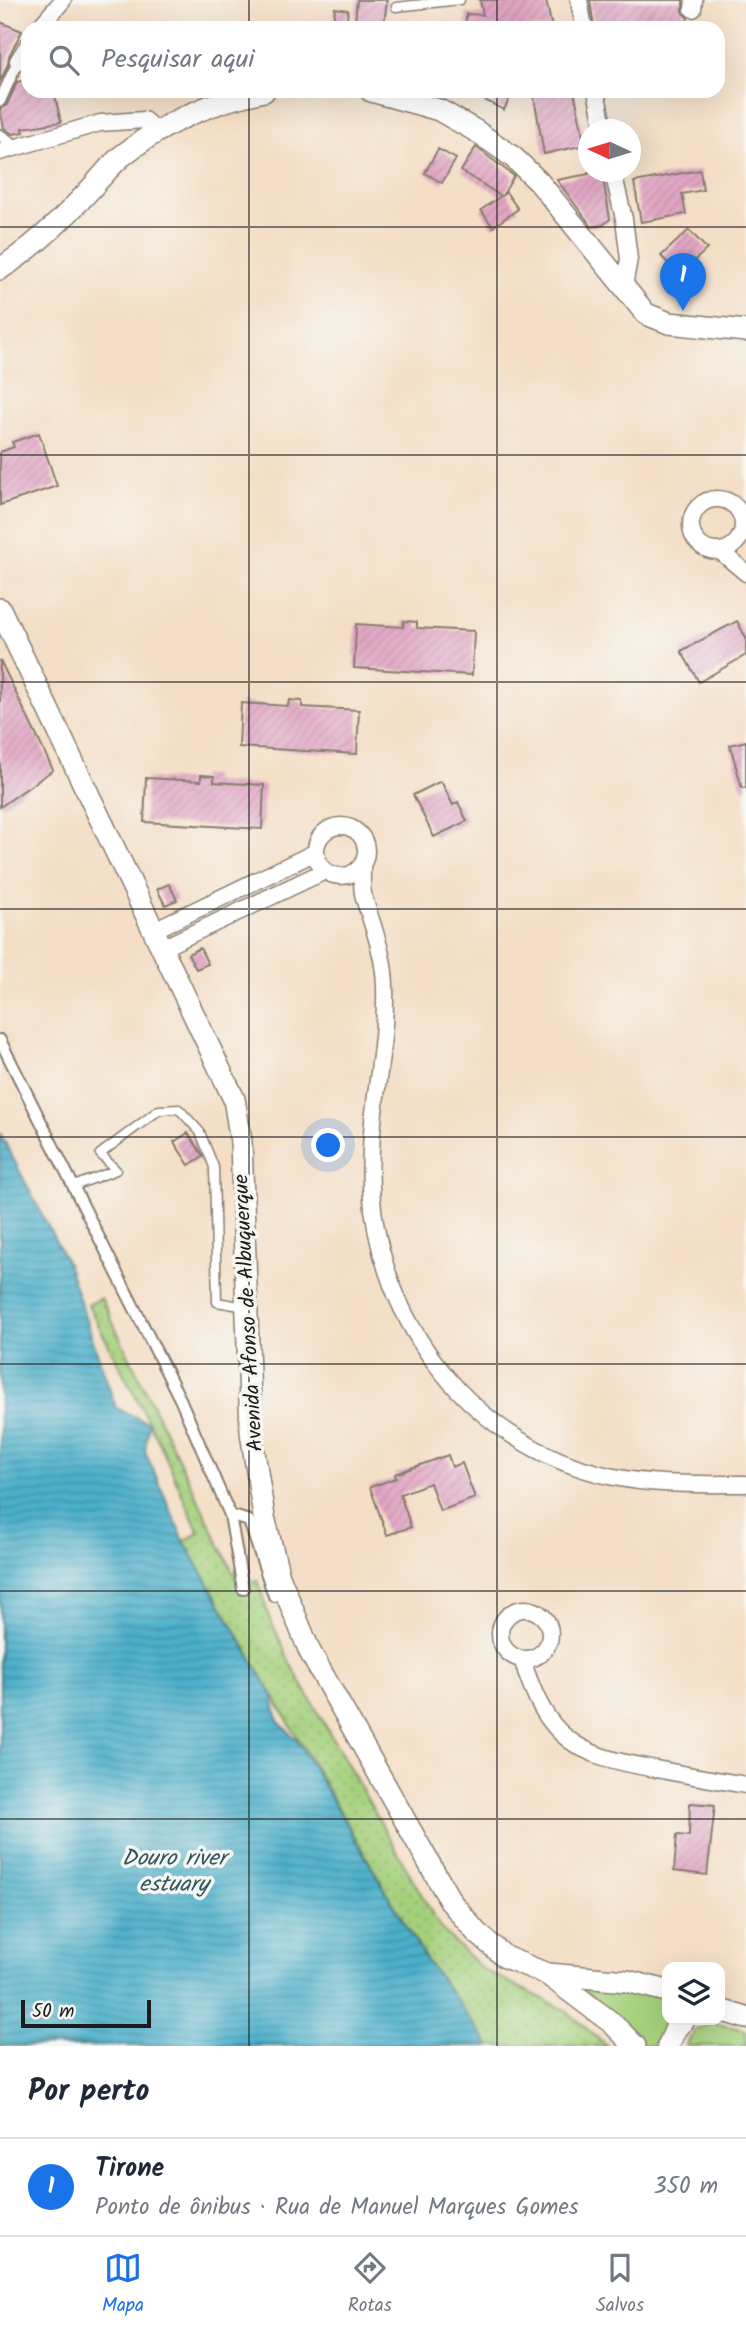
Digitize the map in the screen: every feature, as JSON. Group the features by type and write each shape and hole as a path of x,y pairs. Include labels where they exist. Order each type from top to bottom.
{"main road":[{"path":"0,269 54,228 125,153 205,107 238,98"},
{"path":"396,98 439,110 476,131 513,158 539,182 640,307 661,321 746,331"},
{"name":"Avenida Afonso de Albuquerque","path":"0,609 230,1087 238,1112 251,1432 264,1517 279,1576 310,1652 451,1902 476,1932 505,1957 547,1974"},
{"path":"547,1974 627,1982 662,1990"},
{"path":"547,1974 612,2023 635,2046"},
{"path":"725,2013 746,2018"},
{"path":"668,2046 679,2025"}],"street":[{"path":"45,21 63,0"},
{"path":"579,0 583,21"},
{"path":"0,101 21,56"},
{"path":"597,98 602,119"},
{"path":"0,152 100,122 144,120 158,132"},
{"path":"0,135 18,147"},
{"path":"615,182 629,259 624,286"},
{"path":"723,500 737,509 743,524 738,540 720,551 708,550 700,545 691,530 694,513 706,501 723,500"},
{"path":"738,540 746,571"},
{"path":"720,551 746,571"},
{"path":"363,896 320,865 316,852 324,832 338,826 346,826 361,835 365,842 362,866 363,896 380,948 385,986 371,1154 374,1219 391,1287 422,1345 450,1382 485,1416 529,1445 572,1465 609,1476 646,1482 682,1485 746,1484"},
{"path":"158,939 316,852"},
{"path":"158,939 332,874 356,872 362,866"},
{"path":"0,1040 181,1401 230,1515 243,1589"},
{"path":"230,1515 249,1521 274,1596"},
{"path":"522,1659 537,1701 549,1721 566,1738 586,1752 624,1764 746,1785"}],"lane":[{"path":"396,7 460,0"},
{"path":"74,1186 116,1170 100,1154 159,1110 179,1109 200,1132 214,1167 217,1302 246,1307"}],"green space":[{"path":"101,1298 241,1589 257,1580 269,1616 291,1665 441,1929 482,1969 564,2009 607,2046 490,2046 425,1958 184,1541 199,1533 161,1446 88,1305"},
{"path":"578,1984 662,1995 662,2025 670,2025 659,2046 643,2046"},
{"path":"707,2025 722,2025 746,2030 746,2046 686,2046 695,2030"}],"water":[{"name":"Douro river estuary","path":"0,1133 67,1263 116,1408 149,1423 145,1451 184,1541 273,1696 278,1721 297,1740 425,1958 490,2046 0,2046"}],"building":[{"path":"357,0 387,0 384,21 355,21"},
{"path":"480,0 546,0 550,21 466,21 466,14 483,15"},
{"path":"590,0 683,0 683,13 688,18 687,21 593,21"},
{"path":"335,8 348,10 347,21 333,21"},
{"path":"0,22 21,33 0,82"},
{"path":"21,81 21,98 56,98 61,122 23,128 24,132 13,134 4,128 0,109 7,105 17,82"},
{"path":"481,98 510,98 504,110"},
{"path":"534,98 575,98 580,119 578,147 544,154"},
{"path":"476,147 514,176 502,196 506,192 518,209 493,227 481,210 501,196 461,171"},
{"path":"438,149 456,159 442,183 425,173"},
{"path":"700,170 703,190 682,194 686,214 641,222 634,182"},
{"path":"578,176 578,182 604,182 610,219 603,225 592,227 557,180"},
{"path":"689,230 707,249 679,275 661,256"},
{"path":"39,433 57,486 0,505 0,452 14,447 12,442"},
{"path":"404,621 417,622 417,628 474,631 472,675 354,668 356,624 403,627"},
{"path":"737,621 746,638 746,655 699,682 681,651"},
{"path":"0,660 53,770 0,807"},
{"path":"289,700 302,701 302,707 359,710 357,754 239,747 241,703 288,706"},
{"path":"746,741 746,788 742,788 730,745"},
{"path":"201,775 214,776 214,782 264,785 262,829 144,822 146,778 201,781"},
{"path":"441,781 453,805 458,802 467,821 434,837 413,795"},
{"path":"169,884 177,900 165,905 157,889"},
{"path":"200,948 208,964 196,969 188,954"},
{"path":"188,1133 203,1156 189,1165 174,1142"},
{"path":"448,1455 452,1467 462,1463 475,1498 440,1511 430,1483 400,1494 411,1527 387,1535 370,1487 396,1478 395,1474"},
{"path":"690,1803 715,1805 707,1875 674,1871 677,1835 689,1836"}],"place":[{"name":"Tirone","path":"683,311"}]}
